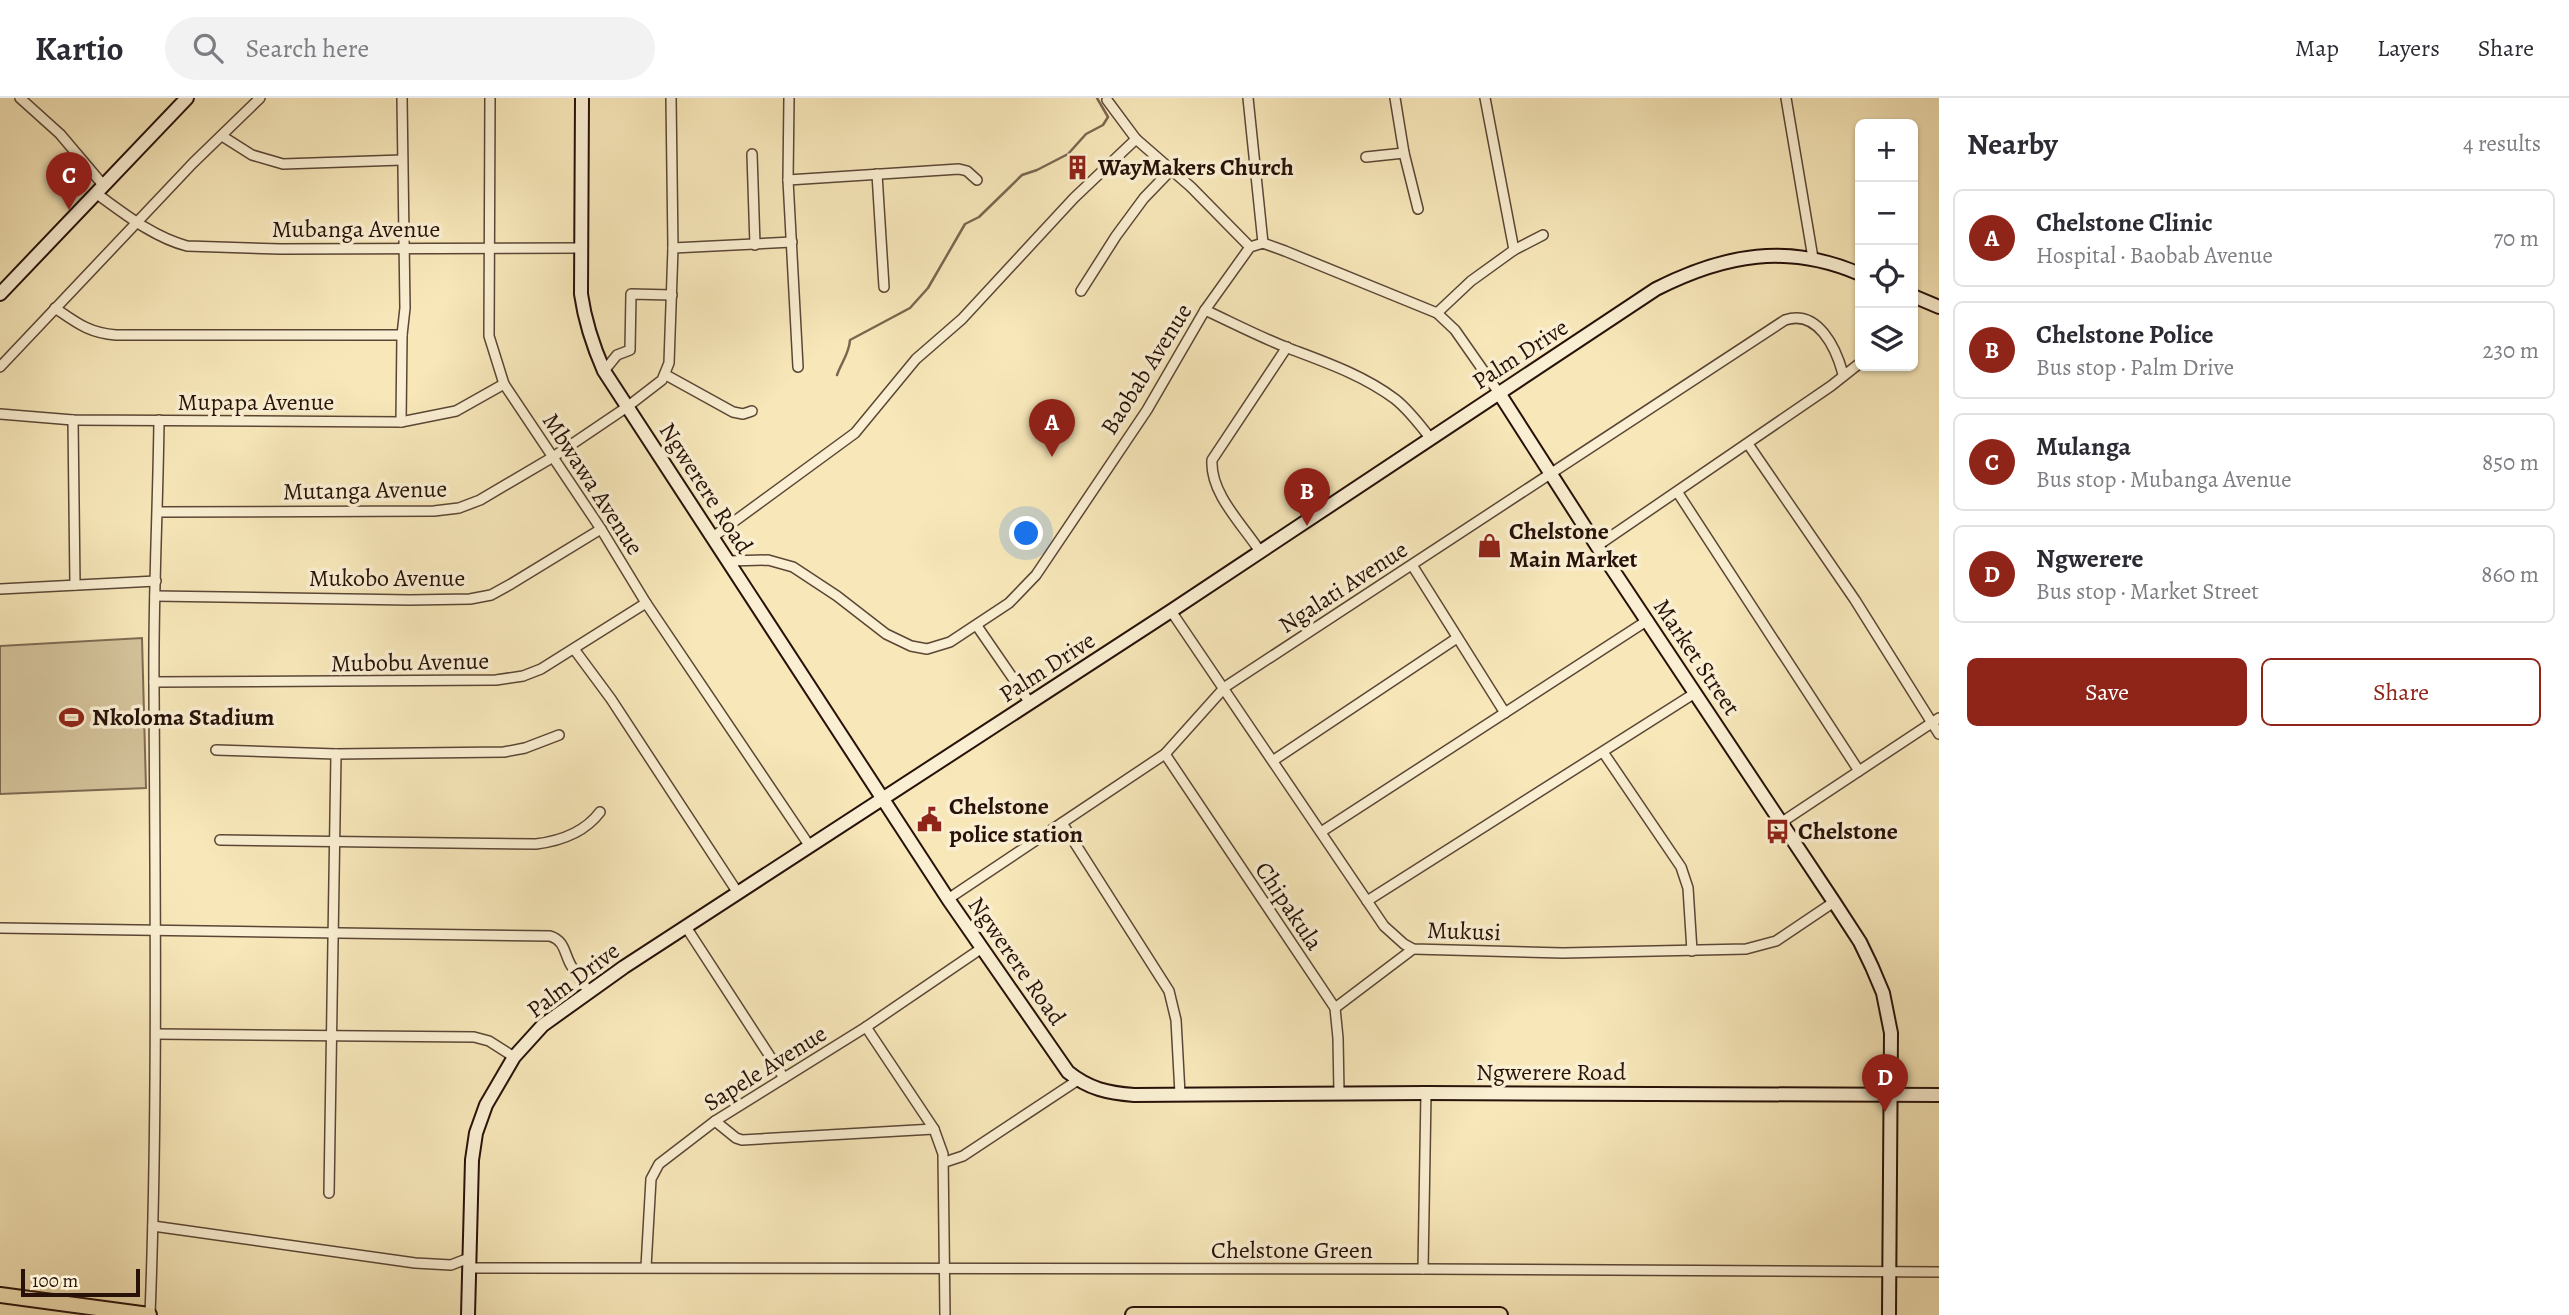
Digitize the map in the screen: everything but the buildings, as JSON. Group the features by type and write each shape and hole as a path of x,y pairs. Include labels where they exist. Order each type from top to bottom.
{"main road":[{"path":"0,1295 149,1315"},
{"path":"1133,1315 1500,1315"}],"street":[{"name":"Mubanga Avenue","path":"20,98 60,134 100,190 137,223 172,242 203,248 581,248"},
{"path":"0,293 187,98"},
{"path":"0,367 193,163 260,98"},
{"path":"401,422 405,308 402,98"},
{"name":"Mbwawa Avenue","path":"490,98 489,336 504,384 601,529 646,603 809,845"},
{"name":"Ngwerere Road","path":"582,98 581,294 584,316 604,372 948,899 1068,1072 1078,1080 1097,1090 1110,1093 1939,1095"},
{"path":"671,98 673,247 669,363 666,375 733,412 743,414 752,411"},
{"path":"789,98 789,180 798,368"},
{"path":"1107,100 1136,139 1172,169 1250,247 1263,243 1248,98"},
{"path":"1395,98 1404,153 1418,209"},
{"path":"1485,98 1514,250"},
{"path":"1786,98 1813,258"},
{"path":"222,136 252,155 283,164 402,160"},
{"path":"713,537 791,482 863,426 916,359 961,319 1074,198 1136,139"},
{"path":"1366,157 1404,153"},
{"path":"752,154 755,245"},
{"path":"789,180 959,169 967,171 978,180"},
{"path":"1082,291 1116,236 1144,198 1172,169"},
{"path":"877,174 884,287"},
{"path":"1437,313 1471,281 1514,250 1542,235"},
{"path":"673,247 792,242"},
{"name":"Market Street","path":"1263,243 1437,313 1455,330 1860,943 1883,993 1891,1033 1889,1315"},
{"name":"Baobab Avenue","path":"729,561 768,560 793,567 837,596 886,634 911,646 927,649 937,647 977,626 1009,603 1036,575 1147,410 1205,310 1250,247"},
{"name":"Palm Drive","path":"468,1315 472,1160 476,1133 491,1095 514,1057 543,1026 588,991 1171,611 1259,550 1657,289 1688,273 1717,263 1769,255 1813,258 1855,272"},
{"path":"604,372 617,355 631,350 631,294 672,295"},
{"path":"1918,298 1939,307"},
{"path":"55,308 82,327 97,333 116,335 402,335"},
{"path":"1205,310 1287,347 1327,361 1394,398 1406,408 1431,439"},
{"name":"Ngalati Avenue","path":"948,899 1165,754 1224,687 1776,326 1795,317 1805,318 1815,324 1826,335 1839,359 1843,374"},
{"path":"1259,550 1217,488 1212,473 1212,460 1287,347"},
{"path":"1597,546 1678,493 1855,366"},
{"name":"Mutanga Avenue","path":"158,512 434,511 459,508 480,500 553,457 627,407 666,375"},
{"name":"Mupapa Avenue","path":"0,414 74,420 401,422 456,411 504,384"},
{"path":"74,420 75,585"},
{"path":"149,1315 156,1034 154,682 159,420"},
{"path":"1748,444 1936,720 1939,734"},
{"path":"1678,493 1859,771"},
{"name":"Mukobo Avenue","path":"155,596 470,599 491,594 511,584 601,529"},
{"path":"1412,565 1505,713"},
{"path":"0,589 156,581"},
{"name":"Mubobu Avenue","path":"154,682 355,683 496,680 523,676 541,669 646,603"},
{"name":"Mukusi","path":"1171,611 1384,926 1413,949 1489,952 1746,949 1776,941 1834,902"},
{"path":"1321,832 1648,620"},
{"path":"977,626 1030,703"},
{"path":"1274,760 1457,638"},
{"path":"574,649 611,699 738,893"},
{"path":"1367,901 1695,692"},
{"path":"1782,822 1936,720"},
{"path":"216,750 336,754 503,752 525,748 559,736"},
{"path":"1603,752 1681,867 1688,888 1692,951"},
{"path":"329,1194 336,754"},
{"name":"Chipakula","path":"1165,754 1335,1008 1339,1093"},
{"path":"220,840 536,844 566,837 594,820 600,812"},
{"path":"1062,823 1169,991 1176,1020 1180,1094"},
{"path":"686,927 784,1078"},
{"path":"0,928 550,936 557,938 562,944 572,967 588,991"},
{"name":"Sapele Avenue","path":"646,1267 652,1174 659,1164 715,1121 866,1027 982,948"},
{"path":"1335,1008 1413,949"},
{"path":"866,1027 934,1129 945,1162 946,1315"},
{"path":"156,1034 474,1037 489,1041 514,1057"},
{"path":"945,1162 963,1156 1078,1080"},
{"path":"1423,1269 1426,1093"},
{"path":"715,1121 742,1140 934,1129"},
{"name":"Chelstone Green","path":"153,1226 415,1263 451,1265 1939,1272"}],"shaded area":[{"name":"Nkoloma Stadium","path":"142,638 146,788 0,794 0,646"}],"waterway":[{"path":"837,375 850,340 910,308 928,288 965,224 979,217 1022,175 1068,154 1086,134 1103,125 1108,117 1097,98"}],"place":[{"name":"WayMakers Church","path":"1078,167"},
{"name":"Mulanga","path":"69,210"},
{"name":"Chelstone Clinic","path":"1052,457"},
{"name":"Chelstone Police","path":"1307,526"},
{"name":"Chelstone Main Market","path":"1489,545"},
{"name":"Nkoloma Stadium","path":"72,717"},
{"name":"Chelstone police station","path":"929,820"},
{"name":"Chelstone","path":"1778,831"},
{"name":"Ngwerere","path":"1885,1112"}]}
